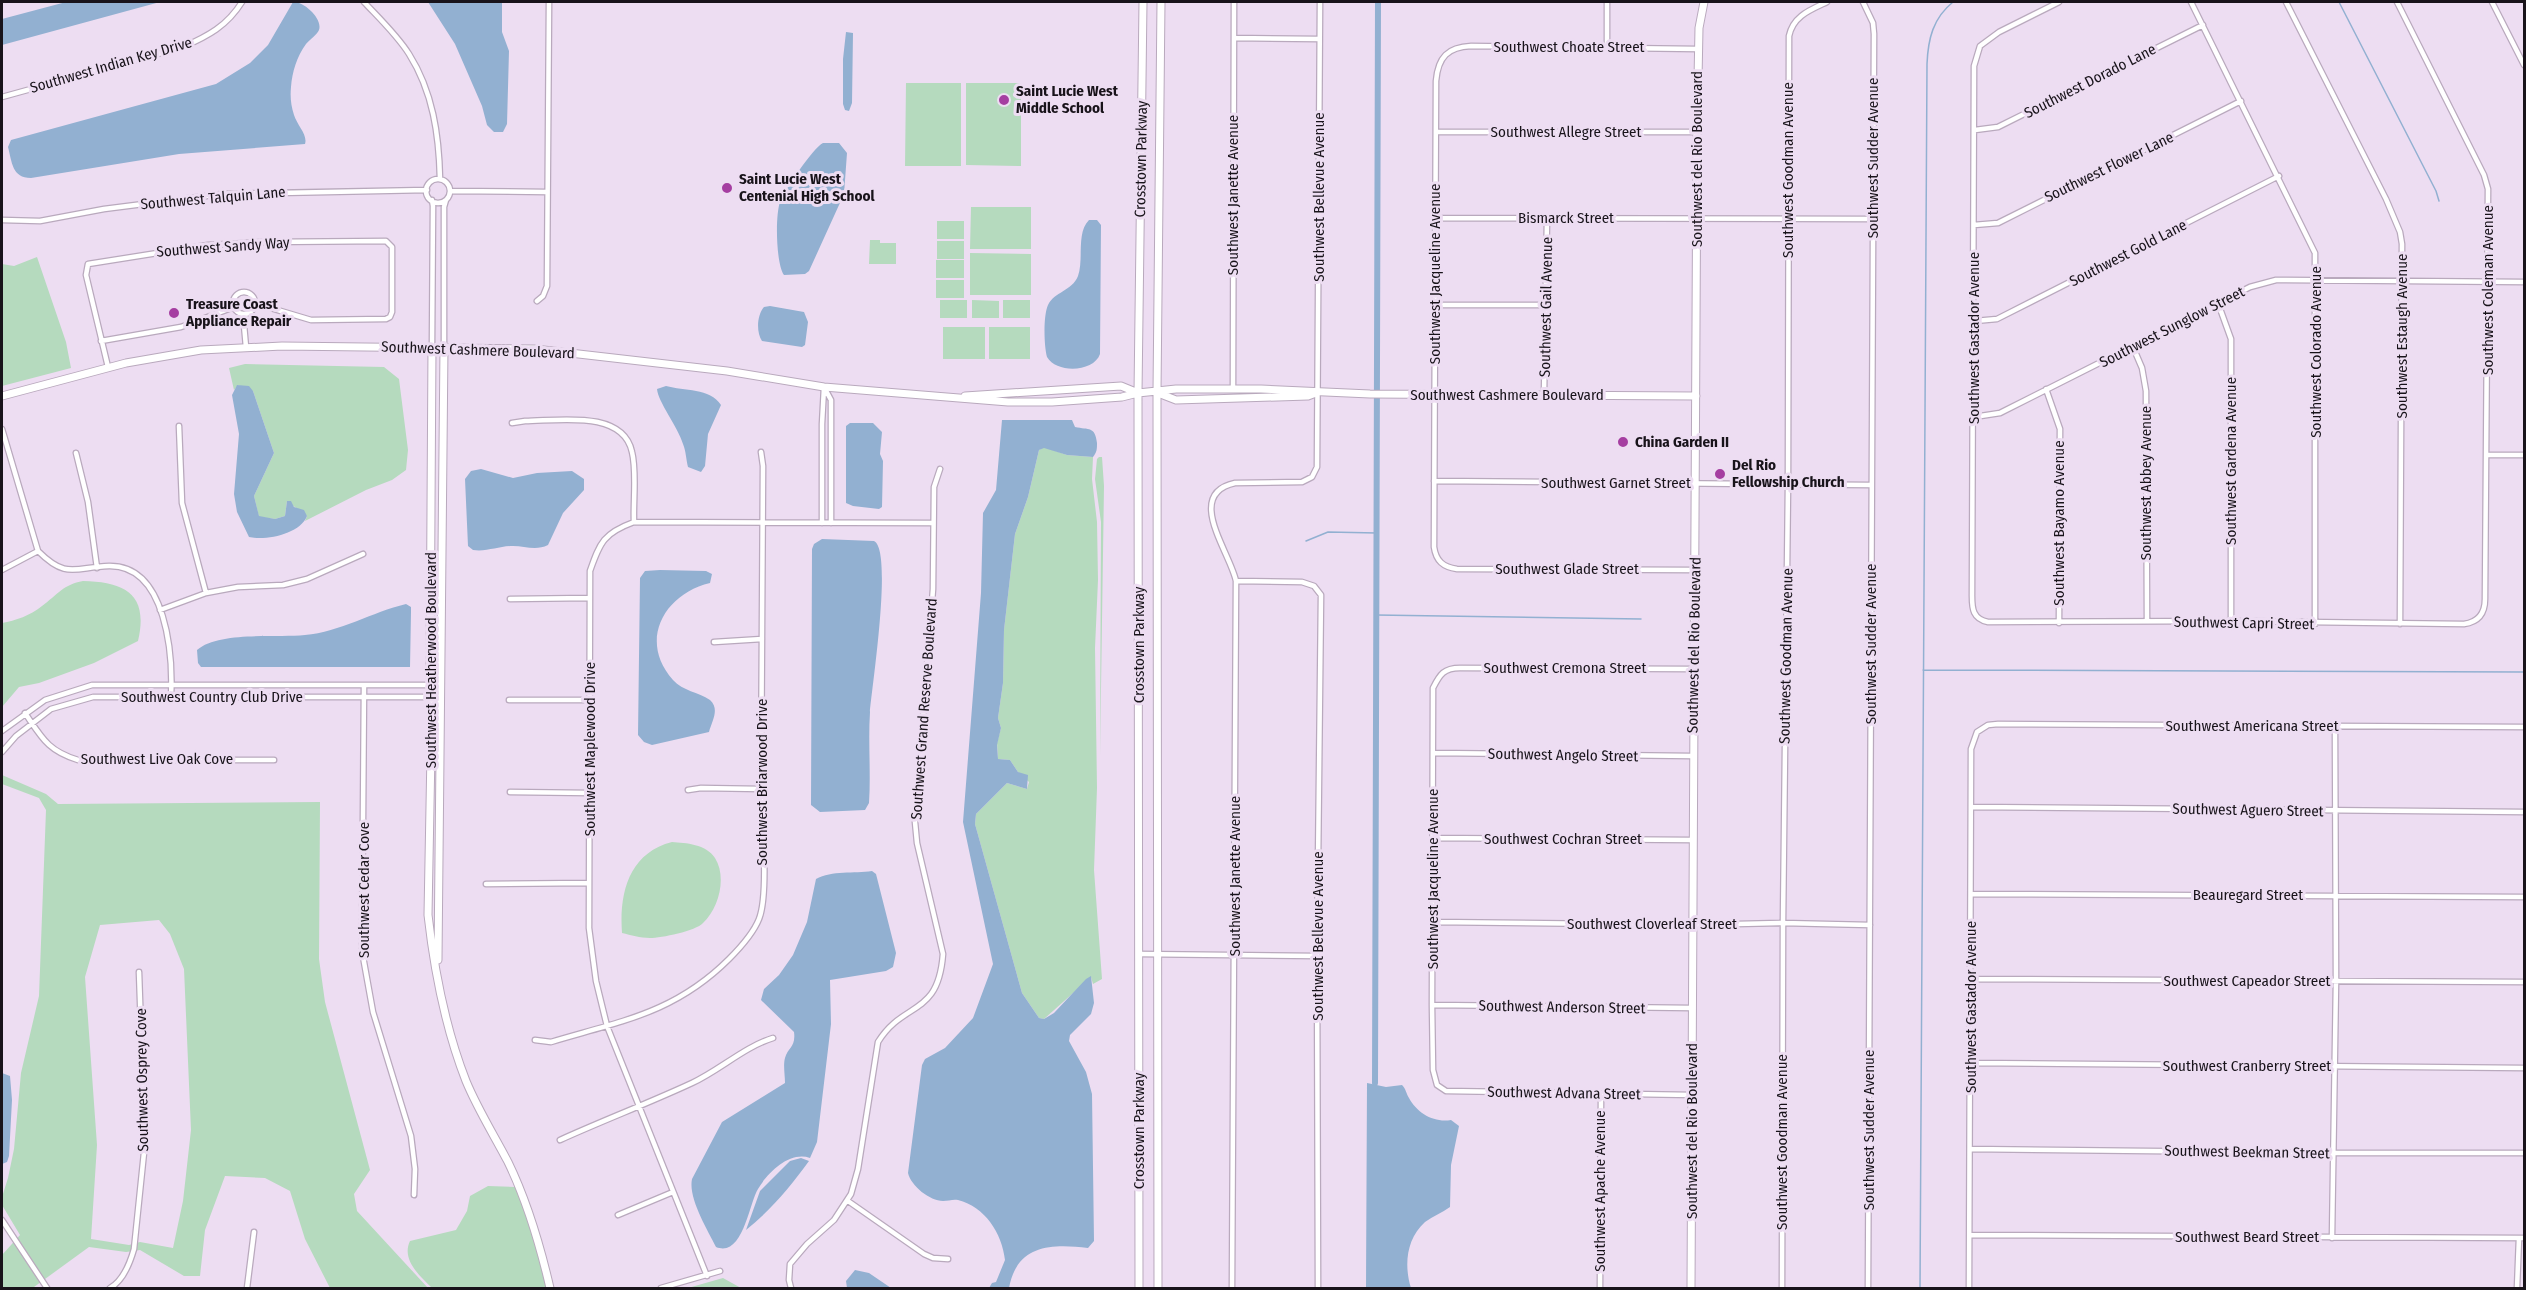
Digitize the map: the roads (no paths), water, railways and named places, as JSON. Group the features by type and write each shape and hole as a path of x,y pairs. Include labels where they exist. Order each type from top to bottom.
{"street":[{"name":"Southwest Indian Key Drive","path":"2,97 183,47 225,25 242,2"},
{"path":"364,2 408,53 418,70 434,117 439,148 440,179"},
{"path":"537,301 543,296 547,286 549,2"},
{"name":"Crosstown Parkway","path":"1139,1288 1138,393 1143,2"},
{"name":"Crosstown Parkway","path":"1158,1288 1157,392 1161,2"},
{"name":"Southwest Janette Avenue","path":"1233,389 1234,2"},
{"name":"Southwest Bellevue Avenue","path":"1235,483 1302,482 1312,477 1317,467 1320,2"},
{"path":"1607,2 1607,47"},
{"name":"Southwest del Rio Boulevard","path":"1691,1288 1696,218 1698,49 1704,2"},
{"name":"Southwest Goodman Avenue","path":"1782,1288 1788,484 1788,36 1792,25 1803,14 1827,2"},
{"name":"Southwest Sudder Avenue","path":"1863,2 1874,29 1868,1288"},
{"name":"Southwest Gastador Avenue","path":"1988,622 1977,618 1972,606 1975,321 1974,66 1980,46 1999,32 2059,2"},
{"name":"Southwest Colorado Avenue","path":"2191,2 2279,176 2315,253 2317,280 2315,624"},
{"name":"Southwest Estaugh Avenue","path":"2286,2 2395,218 2402,244 2400,624"},
{"name":"Southwest Coleman Avenue","path":"2397,2 2484,175 2488,189 2486,599"},
{"path":"2492,2 2524,65"},
{"name":"Southwest Dorado Lane","path":"1975,130 1998,127 2203,25"},
{"path":"1234,38 1319,39"},
{"name":"Southwest Choate Street","path":"1443,56 1454,48 1462,47 1698,49"},
{"name":"Southwest Jacqueline Avenue","path":"1441,563 1436,557 1434,547 1434,394 1436,81 1438,66 1443,56"},
{"name":"Southwest Flower Lane","path":"1974,225 1998,223 2241,101"},
{"name":"Southwest Allegre Street","path":"1436,132 1697,132"},
{"name":"Southwest Gold Lane","path":"1975,321 1997,319 2279,176"},
{"path":"432,347 432,200 427,190 432,181 440,179"},
{"path":"440,179 448,185 450,191 444,207 444,347"},
{"name":"Southwest Talquin Lane","path":"2,220 40,221 104,209 222,194 427,190"},
{"path":"450,191 547,192"},
{"path":"432,200 439,203 446,200"},
{"name":"Bismarck Street","path":"1435,218 1873,219"},
{"name":"Southwest Gail Avenue","path":"1544,394 1547,219"},
{"name":"Southwest Sandy Way","path":"108,367 86,275 88,264 208,245 386,241 392,247 390,317 386,319 311,320 254,303"},
{"path":"433,259 438,256 443,257"},
{"name":"Southwest Sunglow Street","path":"1974,417 1992,416 2250,287 2276,280 2524,282"},
{"path":"234,307 234,299 242,292 250,295 254,303 250,311 243,314"},
{"name":"Southwest Gardena Avenue","path":"2218,303 2231,339 2231,621"},
{"path":"1435,305 1545,305"},
{"path":"234,307 243,314 246,347"},
{"path":"101,341 181,327 234,307"},
{"name":"Southwest Cashmere Boulevard","path":"2,396 108,367 201,350 246,347 444,347 535,349 599,355 727,371 824,387 982,401 1052,402 1122,398 1138,393 1176,389 1286,389 1319,393 1371,394 1696,396"},
{"name":"Southwest Heatherwood Boulevard","path":"432,347 430,671 436,685"},
{"name":"Southwest Heatherwood Boulevard","path":"444,347 436,685 437,971 450,1030 465,1079 483,1120 508,1162 524,1198 538,1237 550,1288"},
{"name":"Southwest Abbey Avenue","path":"2133,347 2142,368 2146,391 2147,621"},
{"name":"Southwest Cashmere Boulevard","path":"957,397 1121,386 1138,393"},
{"path":"822,523 824,387"},
{"path":"824,387 831,400 831,523"},
{"name":"Southwest Bayamo Avenue","path":"2046,389 2060,429 2059,623"},
{"name":"Southwest Cashmere Boulevard","path":"1157,392 1176,400 1308,396 1319,393"},
{"path":"513,423 601,421 616,428 628,438 633,452 634,522"},
{"path":"179,426 182,503 206,593"},
{"path":"2,429 38,551 53,564 65,570 81,571 110,566 124,568 144,579 160,610 168,634 171,698"},
{"name":"Southwest Briarwood Drive","path":"535,1040 551,1042 607,1026 655,1011 685,996 708,979 739,949 759,919 763,886 761,789 763,466 761,452"},
{"path":"76,453 88,502 97,568"},
{"path":"2486,455 2524,455"},
{"name":"Southwest Grand Reserve Boulevard","path":"791,1288 790,1264 807,1244 834,1220 848,1201 858,1169 878,1042 887,1028 921,1006 936,989 941,972 943,954 917,843 915,822 933,589 934,487 940,469"},
{"name":"Southwest Garnet Street","path":"1434,481 1871,485"},
{"name":"Southwest Janette Avenue","path":"1232,1288 1236,581 1234,570 1212,520 1210,505 1215,493 1225,485 1235,483"},
{"name":"Southwest Maplewood Drive","path":"707,1276 637,1106 607,1026 596,981 589,928 590,571 599,544 614,529 634,522 933,523"},
{"path":"2,570 38,551"},
{"path":"160,610 206,593 238,587 284,585 307,579 363,554"},
{"name":"Southwest Glade Street","path":"1441,563 1456,569 1695,570"},
{"name":"Southwest Bellevue Avenue","path":"1236,581 1302,582 1314,586 1321,595 1317,956 1318,1288"},
{"path":"510,599 590,598"},
{"name":"Southwest Capri Street","path":"1988,622 2470,623 2482,614 2486,599"},
{"path":"714,642 762,639"},
{"name":"Southwest Cremona Street","path":"1439,675 1448,668 1694,669"},
{"name":"Southwest Jacqueline Avenue","path":"1437,1085 1433,1070 1432,1005 1433,688 1439,675"},
{"name":"Southwest Country Club Drive","path":"2,731 45,700 92,685 436,685"},
{"name":"Southwest Cedar Cove","path":"364,685 362,951 373,1012 411,1136 415,1169 414,1195"},
{"name":"Southwest Country Club Drive","path":"2,752 32,723 51,709 93,697 436,697"},
{"path":"509,700 590,700"},
{"name":"Southwest Live Oak Cove","path":"25,713 45,743 61,755 78,760 274,760"},
{"name":"Southwest Americana Street","path":"1980,728 1998,724 2524,727"},
{"path":"2332,1238 2336,981 2336,727"},
{"name":"Southwest Gastador Avenue","path":"1969,1288 1972,743 1980,728"},
{"name":"Southwest Angelo Street","path":"1434,753 1692,756"},
{"path":"688,790 701,788 761,789"},
{"path":"510,792 590,793"},
{"name":"Southwest Aguero Street","path":"1971,807 2524,812"},
{"name":"Southwest Cochran Street","path":"1433,838 1693,840"},
{"path":"486,884 590,883"},
{"name":"Beauregard Street","path":"1972,894 2524,897"},
{"name":"Southwest Cloverleaf Street","path":"1433,922 1870,925"},
{"path":"1139,954 1317,956"},
{"name":"Southwest Osprey Cove","path":"110,1288 119,1286 134,1249 145,1143 139,972"},
{"name":"Southwest Capeador Street","path":"1970,979 2524,982"},
{"name":"Southwest Anderson Street","path":"1432,1005 1692,1008"},
{"path":"560,1140 694,1082 734,1060 760,1042 773,1038"},
{"name":"Southwest Cranberry Street","path":"1970,1063 2524,1068"},
{"name":"Southwest Advana Street","path":"1437,1085 1446,1091 1693,1095"},
{"name":"Southwest Apache Avenue","path":"1600,1288 1601,1094"},
{"name":"Southwest Beekman Street","path":"1970,1149 2524,1153"},
{"path":"618,1215 673,1192"},
{"path":"848,1201 924,1254 948,1260"},
{"path":"2,1220 47,1288"},
{"path":"247,1288 254,1232"},
{"name":"Southwest Beard Street","path":"1970,1235 2522,1238"},
{"path":"2517,1288 2522,1238"},
{"path":"661,1288 720,1271"}],"water":[{"path":"66,2 160,2 2,45 2,19"},
{"path":"293,2 302,4 311,11 319,25 318,32 300,54 292,81 292,108 305,137 305,144 179,154 31,178 16,172 8,147 11,140 216,84 250,63 268,45"},
{"path":"428,2 502,2 502,32 509,51 507,124 503,132 494,132 487,125 482,106 455,44"},
{"path":"846,32 853,33 852,103 849,111 845,110 843,104 843,59"},
{"path":"823,143 839,143 847,153 844,194 809,271 805,274 784,275 779,261 777,240 780,202 799,170"},
{"path":"1089,220 1097,220 1101,225 1100,354 1091,364 1075,369 1059,366 1047,357 1045,316 1048,305 1054,297 1072,285 1078,276 1081,239"},
{"path":"764,307 804,312 808,322 805,345 802,347 762,341 758,328 759,319"},
{"path":"237,385 249,386 253,391 274,453 254,496 259,516 275,519 285,516 287,501 291,501 294,507 304,510 307,516 297,527 282,535 264,538 249,537 237,512 234,494 239,434 232,395"},
{"path":"666,386 704,393 721,405 708,434 705,466 701,472 688,467 685,449 658,394 657,389"},
{"path":"1002,420 1072,420 1075,427 1093,431 1097,443 1097,450 1093,457 1067,455 1044,448 1039,450 1028,497 1015,534 1004,630 1003,683 998,718 1001,728 997,745 998,759 1010,760 1018,772 1028,775 1027,789 1007,783 976,814 975,824 1022,993 1039,1018 1044,1019 1054,1013 1091,976 1094,1003 1091,1014 1070,1035 1069,1041 1086,1072 1092,1094 1094,1241 1088,1248 1062,1246 1038,1250 1028,1255 1020,1263 1013,1273 1009,1288 989,1288 992,1283 996,1282 1005,1260 1000,1240 990,1222 968,1203 956,1200 943,1201 927,1196 917,1188 908,1173 922,1065 925,1059 945,1048 973,1018 993,964 963,822 981,593 983,513 996,490"},
{"path":"850,423 873,423 882,432 880,454 883,461 882,507 879,509 846,503 846,426"},
{"path":"481,469 513,478 537,473 572,471 584,479 584,490 563,513 548,545 539,548 513,546 473,550 468,546 465,479 471,471"},
{"path":"822,539 874,541 879,550 882,568 880,620 870,712 869,803 865,810 820,812 811,805 812,549 814,544"},
{"path":"645,571 706,571 712,574 710,583 680,597 669,608 661,621 657,635 658,650 663,665 673,680 681,687 710,700 715,711 709,732 652,745 644,742 638,735 640,578"},
{"path":"406,604 411,607 410,667 201,667 198,663 197,650 219,640 249,636 293,636 318,633"},
{"path":"872,871 876,874 896,953 893,967 886,971 830,980 831,1024 817,1142 810,1158 787,1160 768,1176 758,1189 739,1237 733,1245 725,1248 716,1247 695,1204 692,1179 722,1122 785,1083 785,1058 794,1041 794,1032 761,1000 764,989 779,975 793,955 807,922 816,879 836,873"},
{"path":"2,1073 10,1076 12,1100 9,1156 7,1162 2,1164"},
{"path":"1367,1083 1386,1087 1402,1085 1412,1103 1421,1112 1438,1120 1451,1120 1459,1126 1451,1165 1450,1207 1425,1222 1414,1236 1407,1262 1411,1288 1366,1288"},
{"path":"801,1158 809,1161 795,1180 780,1198 746,1230 760,1191 790,1161"},
{"path":"855,1270 869,1273 891,1288 847,1288 846,1281"}],"waterway":[{"path":"1375,1083 1378,2"},
{"path":"1920,1288 1927,64 1929,46 1936,22 1953,2"},
{"path":"2339,2 2436,191 2439,201"},
{"path":"1306,541 1328,532 1377,533"},
{"path":"1376,615 1641,619"},
{"path":"1923,670 2524,672"}],"place":[{"name":"Saint Lucie West Middle School","path":"1004,100"},
{"name":"Saint Lucie West Centenial High School","path":"727,188"},
{"name":"Treasure Coast Appliance Repair","path":"174,313"},
{"name":"China Garden II","path":"1623,442"},
{"name":"Del Rio Fellowship Church","path":"1720,474"}]}
